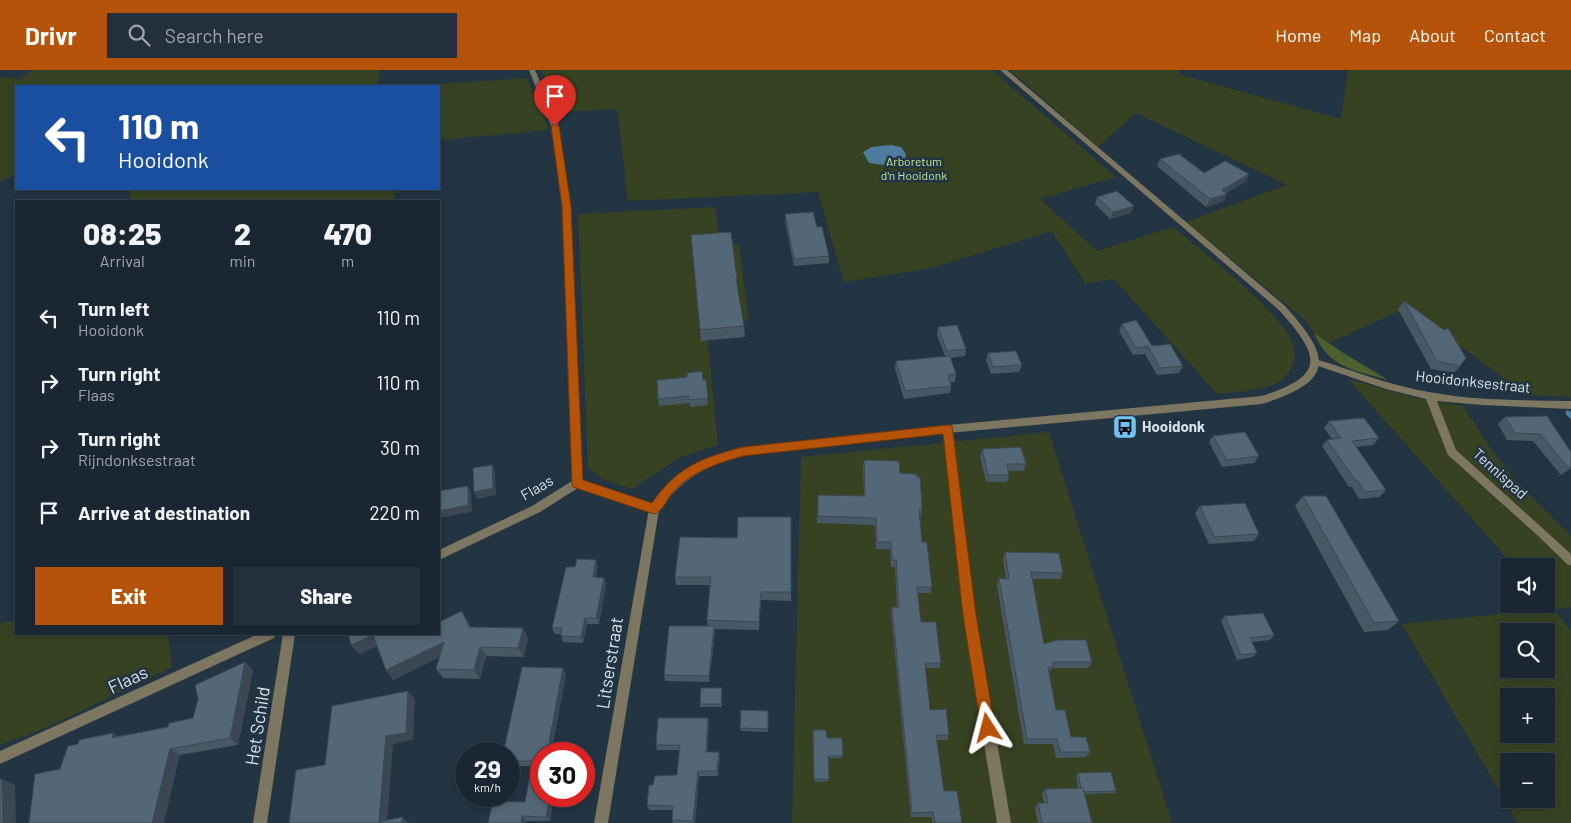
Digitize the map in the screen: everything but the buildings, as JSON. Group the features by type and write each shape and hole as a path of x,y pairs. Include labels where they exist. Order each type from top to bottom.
{"street":[{"path":"532,70 555,126 566,206 578,483"},
{"path":"654,509 669,488 688,473 714,459 743,452 948,429 1262,400 1287,393 1304,383 1314,369 1316,355 1309,339 1282,308 1003,70"},
{"name":"Hooidonksestraat","path":"1315,362 1407,391 1430,396 1489,402 1571,405"},
{"name":"Tennispad","path":"1430,396 1452,452 1571,561"},
{"path":"948,429 969,615 1004,823"},
{"name":"Flaas","path":"440,555 536,508 578,483 654,509"},
{"name":"Litserstraat","path":"601,823 654,509"},
{"name":"Flaas","path":"0,758 268,635"},
{"name":"Het Schild","path":"260,823 289,635"}],"green space":[{"path":"32,70 380,70 377,85 15,85 15,175 0,181 0,77 20,79"},
{"name":"Arboretum d'n Hooidonk","path":"541,70 992,70 1116,177 1040,199 1097,251 1173,227 1241,284 1276,318 1288,334 1294,347 1293,363 1281,381 1270,386 1255,390 1217,394 1114,279 1085,283 1052,231 931,268 844,282 818,192 628,201 617,109 561,112"},
{"path":"1010,70 1181,70 1178,74 1341,119 1348,70 1571,70 1571,397 1526,395 1408,307 1329,343 1314,333 1305,320 1186,222 1287,185 1136,113 1098,147"},
{"path":"527,78 545,118 548,130 440,140 440,85 425,85"},
{"path":"131,190 395,190 394,200 129,200"},
{"path":"715,207 720,241 739,245 749,321 706,323 718,445 681,457 632,489 602,479 588,468 578,214"},
{"path":"1314,333 1388,380 1354,370 1335,361 1320,345"},
{"path":"1348,379 1416,398 1463,406 1491,449 1515,480 1571,536 1571,607 1555,609 1555,558 1507,558"},
{"path":"1049,432 1172,823 792,823 801,457"},
{"path":"1555,611 1571,631 1571,823 1518,823 1509,808 1555,808 1555,753 1500,753 1500,792 1402,624 1512,613 1555,613"},
{"path":"15,620 15,635 168,635 172,667 48,727 0,745 0,624"}],"water":[{"path":"891,145 901,147 906,154 905,161 884,165 869,163 863,152 872,147"}],"waterway":[{"path":"1568,413 1571,416"}],"place":[{"name":"Hooidonk","path":"1125,427"}],"route":[{"path":"555,126 566,206 578,483 654,509 669,488 678,480 714,459 743,452 948,429 969,615 988,728"}]}
